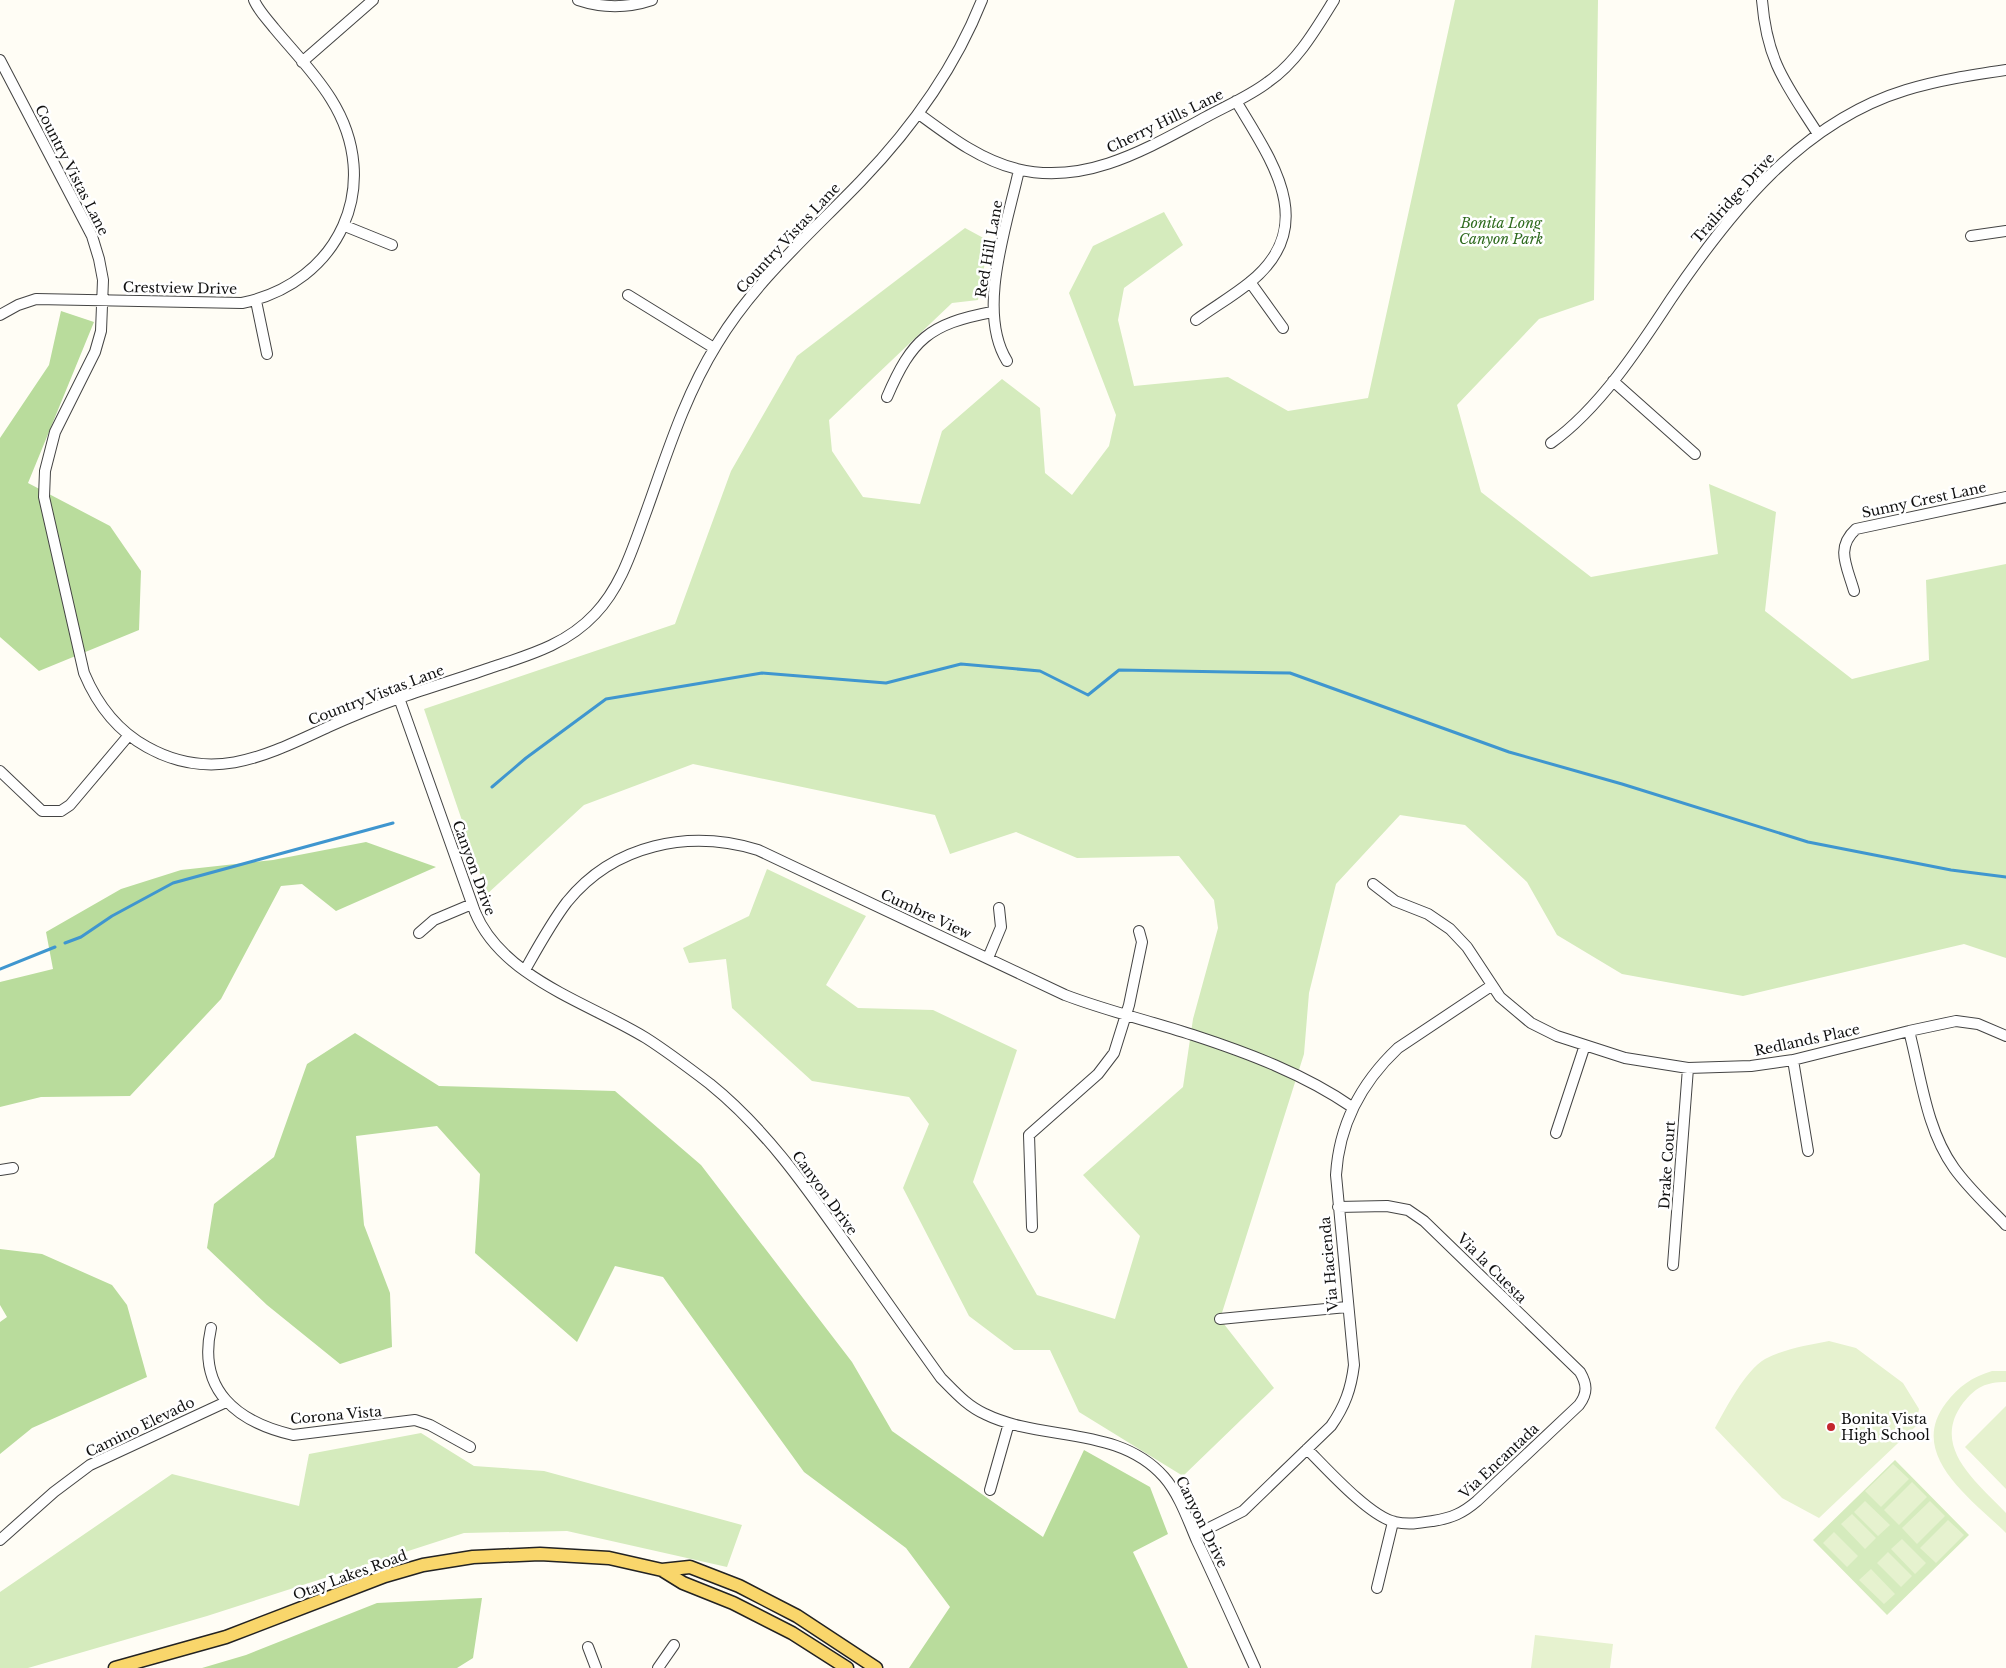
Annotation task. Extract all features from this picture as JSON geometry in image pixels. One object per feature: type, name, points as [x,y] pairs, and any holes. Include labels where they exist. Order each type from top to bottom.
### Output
[{"type":"main road","name":"Otay Lakes Road","points":[[115,1668],[226,1637],[385,1576],[423,1565],[473,1557],[540,1554],[609,1558],[662,1570],[690,1567],[739,1586],[797,1616],[876,1668]]},
{"type":"main road","name":"Otay Lakes Road","points":[[662,1570],[683,1583],[733,1603],[792,1633],[847,1668]]},
{"type":"street","name":"Crestview Drive","points":[[0,315],[18,305],[36,299],[103,299],[226,304],[256,300],[289,286],[309,272],[329,252],[345,226],[353,183],[350,144],[332,99],[254,0]]},
{"type":"street","points":[[302,62],[374,0]]},
{"type":"street","points":[[578,0],[597,5],[622,6],[652,0]]},
{"type":"street","name":"Country Vistas Lane","points":[[0,60],[92,236],[102,271],[101,331],[95,352],[55,432],[45,471],[44,497],[84,672],[102,707],[129,735],[152,750],[178,760],[205,764],[233,764],[273,752],[346,718],[399,698],[544,650],[577,630],[597,612],[623,573],[682,412],[714,348],[752,293],[862,180],[919,114],[955,56],[982,0]]},
{"type":"street","name":"Cherry Hills Lane","points":[[919,114],[958,142],[999,164],[1019,170],[1069,172],[1107,165],[1139,153],[1268,82],[1289,63],[1311,36],[1334,0]]},
{"type":"street","points":[[1762,0],[1764,24],[1774,64],[1791,95],[1818,134]]},
{"type":"street","name":"Trailridge Drive","points":[[1550,443],[1566,432],[1638,350],[1709,243],[1778,166],[1818,134],[1855,111],[1904,90],[1942,80],[2006,70]]},
{"type":"street","points":[[1196,320],[1250,282],[1268,264],[1281,242],[1286,221],[1287,201],[1275,169],[1236,101]]},
{"type":"street","name":"Red Hill Lane","points":[[1007,361],[1001,351],[992,312],[998,266],[1019,170]]},
{"type":"street","points":[[345,226],[392,244]]},
{"type":"street","points":[[1971,236],[2006,231]]},
{"type":"street","points":[[1250,282],[1283,328]]},
{"type":"street","points":[[628,295],[714,348]]},
{"type":"street","points":[[256,300],[267,354]]},
{"type":"street","points":[[887,397],[901,365],[915,345],[930,332],[944,324],[992,312]]},
{"type":"street","points":[[1613,380],[1695,454]]},
{"type":"street","name":"Sunny Crest Lane","points":[[1854,591],[1844,554],[1847,537],[1856,529],[2006,497]]},
{"type":"street","name":"Canyon Drive","points":[[399,698],[478,921],[490,939],[524,970],[645,1037],[724,1096],[794,1170],[941,1378],[963,1401],[985,1414],[1009,1423],[1093,1438],[1139,1456],[1163,1476],[1170,1485],[1195,1535],[1255,1668]]},
{"type":"street","points":[[0,771],[42,811],[61,811],[70,805],[129,735]]},
{"type":"street","name":"Cumbre View","points":[[524,970],[568,901],[601,871],[627,856],[655,846],[699,840],[729,842],[758,850],[1065,995],[1126,1016],[1193,1035],[1289,1071],[1352,1107]]},
{"type":"street","name":"Redlands Place","points":[[1373,884],[1395,901],[1428,914],[1450,929],[1467,947],[1491,986],[1510,1006],[1531,1023],[1548,1033],[1632,1060],[1688,1068],[1730,1068],[1793,1060],[1945,1022],[1967,1022],[1988,1027],[2006,1036]]},
{"type":"street","points":[[419,933],[434,920],[472,904]]},
{"type":"street","points":[[988,958],[1001,927],[999,908]]},
{"type":"street","points":[[1032,1227],[1029,1135],[1098,1074],[1114,1053],[1126,1016],[1142,942],[1139,931]]},
{"type":"street","name":"Via Hacienda","points":[[1195,1535],[1242,1511],[1307,1449],[1336,1418],[1352,1387],[1354,1365],[1338,1207],[1337,1163],[1344,1129],[1352,1107],[1376,1071],[1398,1048],[1491,986]]},
{"type":"street","points":[[1909,1030],[1930,1116],[1943,1150],[1966,1183],[2006,1225]]},
{"type":"street","points":[[1556,1133],[1585,1045]]},
{"type":"street","points":[[1793,1060],[1808,1151]]},
{"type":"street","name":"Drake Court","points":[[1673,1265],[1688,1068]]},
{"type":"street","points":[[0,1170],[12,1168]]},
{"type":"street","name":"Via la Cuesta","points":[[1338,1207],[1388,1206],[1408,1210],[1424,1221],[1580,1372],[1586,1388],[1584,1398],[1579,1405]]},
{"type":"street","points":[[1220,1320],[1347,1307]]},
{"type":"street","name":"Corona Vista","points":[[211,1328],[206,1349],[210,1373],[226,1402],[235,1411],[273,1431],[292,1435],[414,1420],[430,1424],[470,1447]]},
{"type":"street","name":"Camino Elevado","points":[[0,1540],[54,1492],[90,1465],[226,1402]]},
{"type":"street","name":"Via Encantada","points":[[1307,1449],[1350,1491],[1376,1513],[1393,1522],[1416,1524],[1450,1518],[1463,1513],[1579,1405]]},
{"type":"street","points":[[990,1490],[1009,1423]]},
{"type":"street","points":[[1377,1588],[1393,1522]]},
{"type":"street","points":[[658,1668],[674,1645]]},
{"type":"street","points":[[588,1647],[596,1668]]},
{"type":"green space","name":"Bonita Long Canyon Park","points":[[1455,0],[1598,0],[1594,300],[1539,319],[1457,405],[1481,492],[1591,577],[1718,554],[1709,484],[1776,512],[1765,611],[1852,679],[1929,660],[1926,580],[2006,564],[2006,958],[1964,944],[1743,996],[1622,974],[1557,935],[1527,882],[1465,825],[1400,815],[1336,884],[1309,993],[1304,1054],[1220,1319],[1274,1388],[1183,1476],[1079,1412],[1050,1350],[1014,1350],[969,1316],[903,1188],[929,1124],[909,1097],[812,1081],[732,1008],[726,959],[689,963],[683,948],[749,916],[767,869],[866,916],[826,985],[858,1008],[933,1010],[1017,1050],[973,1182],[1037,1295],[1115,1319],[1140,1236],[1083,1175],[1183,1087],[1193,1019],[1218,928],[1214,900],[1179,856],[1077,858],[1016,832],[950,854],[935,815],[693,764],[584,805],[487,894],[424,709],[675,624],[731,471],[797,356],[965,228],[989,241],[978,300],[952,303],[829,420],[832,451],[863,497],[920,504],[942,431],[1002,379],[1040,408],[1045,473],[1072,495],[1109,446],[1116,415],[1069,293],[1093,246],[1164,212],[1183,245],[1124,288],[1118,320],[1134,386],[1228,377],[1288,411],[1368,398]]},
{"type":"green space","points":[[61,311],[94,322],[28,483],[110,526],[141,571],[139,630],[39,671],[0,637],[0,438],[49,365]]},
{"type":"green space","points":[[366,842],[436,867],[336,911],[302,884],[281,886],[221,999],[130,1096],[41,1097],[0,1107],[0,982],[53,969],[46,932],[121,889],[181,870],[273,860]]},
{"type":"green space","points":[[355,1033],[439,1086],[615,1091],[701,1165],[852,1362],[892,1431],[1043,1537],[1084,1450],[1150,1487],[1168,1534],[1133,1552],[1188,1668],[909,1668],[950,1607],[906,1548],[804,1472],[663,1277],[615,1266],[577,1342],[475,1253],[480,1174],[437,1126],[356,1136],[364,1225],[390,1293],[392,1347],[340,1364],[267,1305],[207,1248],[214,1204],[274,1157],[307,1064]]},
{"type":"green space","points":[[0,1249],[42,1254],[112,1285],[127,1305],[147,1377],[32,1428],[0,1454],[0,1322],[7,1317],[0,1305]]},
{"type":"green space","points":[[1829,1341],[1856,1348],[1903,1383],[1919,1409],[1916,1426],[1819,1518],[1782,1498],[1715,1428],[1743,1381],[1765,1359],[1796,1348]]},
{"type":"green space","points":[[1992,1371],[2006,1371],[2006,1382],[1987,1384],[1972,1393],[1963,1403],[1954,1419],[1952,1434],[1954,1449],[1961,1463],[1982,1489],[2006,1513],[2006,1533],[1962,1491],[1949,1475],[1939,1458],[1934,1441],[1936,1422],[1946,1403],[1966,1383]]},
{"type":"green space","points":[[2006,1406],[2006,1489],[1965,1447]]},
{"type":"green space","points":[[421,1433],[474,1466],[544,1471],[742,1525],[727,1567],[567,1531],[464,1533],[207,1616],[28,1668],[0,1668],[0,1592],[172,1474],[299,1506],[309,1454]]},
{"type":"green space","points":[[1895,1460],[1969,1535],[1887,1615],[1813,1540]]},
{"type":"green space","points":[[1893,1464],[1909,1479],[1881,1507],[1865,1491]]},
{"type":"green space","points":[[1912,1482],[1927,1497],[1899,1525],[1884,1510]]},
{"type":"green space","points":[[1865,1501],[1890,1525],[1878,1536],[1854,1512]]},
{"type":"green space","points":[[1930,1501],[1945,1516],[1917,1544],[1902,1528]]},
{"type":"green space","points":[[1852,1514],[1876,1538],[1865,1549],[1841,1524]]},
{"type":"green space","points":[[1948,1520],[1964,1535],[1936,1563],[1920,1548]]},
{"type":"green space","points":[[1834,1532],[1858,1556],[1847,1567],[1823,1543]]},
{"type":"green space","points":[[1902,1539],[1926,1563],[1915,1574],[1891,1549]]},
{"type":"green space","points":[[1888,1552],[1912,1576],[1901,1587],[1877,1563]]},
{"type":"green space","points":[[1871,1569],[1895,1594],[1884,1604],[1859,1580]]},
{"type":"green space","points":[[482,1598],[473,1658],[457,1668],[202,1668],[246,1655],[377,1603]]},
{"type":"green space","points":[[1535,1635],[1613,1644],[1610,1668],[1531,1668]]},
{"type":"waterway","points":[[492,787],[526,758],[606,699],[762,673],[886,683],[961,664],[1040,671],[1088,695],[1119,670],[1290,673],[1509,752],[1622,784],[1808,842],[1951,870],[2006,877]]},
{"type":"waterway","points":[[65,943],[81,937],[112,916],[173,883],[393,823]]},
{"type":"waterway","points":[[0,969],[55,947]]},
{"type":"place","name":"Bonita Vista High School","points":[[1831,1427]]}]
